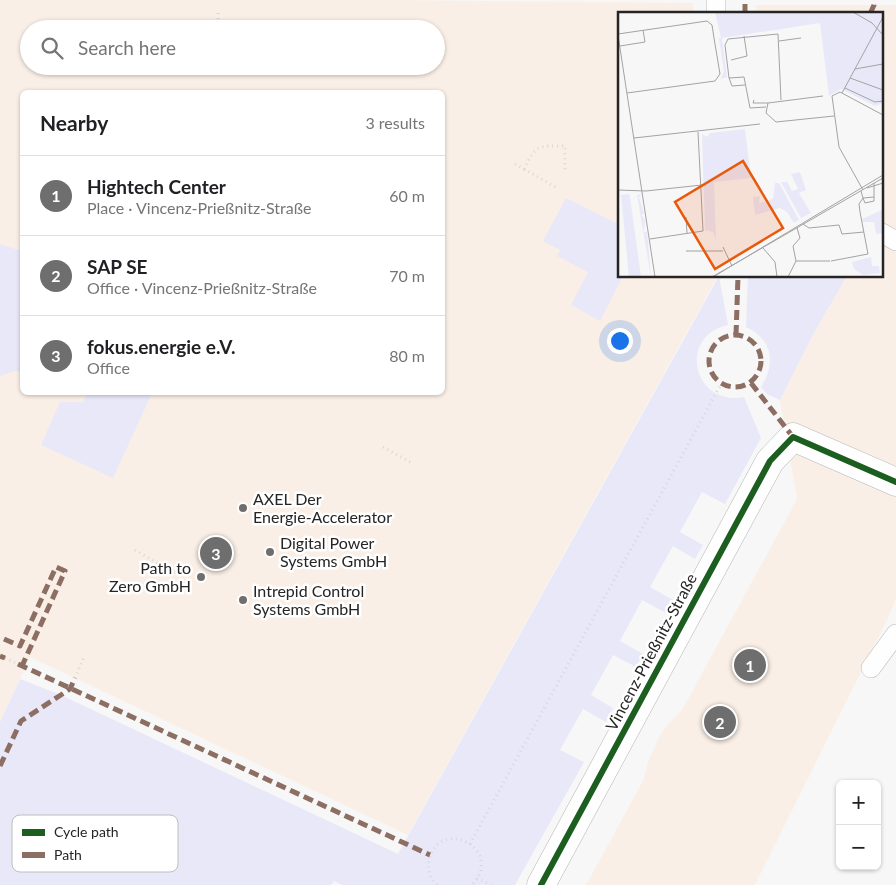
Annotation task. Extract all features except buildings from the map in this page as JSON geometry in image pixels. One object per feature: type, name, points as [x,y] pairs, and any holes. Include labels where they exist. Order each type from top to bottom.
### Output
[{"type":"street","name":"Vincenz-Prießnitz-Straße","points":[[541,885],[770,461],[793,436],[896,482]]},
{"type":"lane","points":[[884,234],[896,241]]},
{"type":"lane","points":[[871,668],[896,634]]},
{"type":"path","points":[[218,12],[218,20]]},
{"type":"path","points":[[524,169],[534,150],[541,146],[565,146],[565,173]]},
{"type":"path","points":[[515,164],[557,188]]},
{"type":"path","points":[[470,844],[721,384]]},
{"type":"path","points":[[383,446],[412,463]]},
{"type":"path","points":[[135,550],[177,574]]},
{"type":"path","points":[[5,658],[18,664]]},
{"type":"path","points":[[75,678],[84,658]]},
{"type":"path","points":[[437,885],[431,879],[428,871],[428,863],[433,848],[455,838],[475,848],[480,859],[480,872],[472,885]]},
{"type":"path","points":[[477,878],[491,885]]},
{"type":"shaded area","points":[[0,0],[398,0],[693,3],[693,12],[618,12],[618,278],[717,278],[408,835],[30,657],[0,722]]},
{"type":"shaded area","points":[[756,5],[896,5],[896,599],[755,885],[586,885],[644,779],[648,762],[659,737],[682,710],[797,499],[780,400],[814,333],[846,278],[884,278],[884,12],[755,12]]},
{"type":"shaded area","points":[[566,198],[618,224],[618,278],[622,278],[600,321],[571,305],[588,272],[557,256],[560,250],[543,241]]},
{"type":"shaded area","points":[[0,244],[20,250],[20,372],[15,371],[0,376]]},
{"type":"shaded area","points":[[719,278],[728,325],[712,332],[702,342],[697,355],[698,369],[703,382],[713,392],[727,397],[744,397],[761,438],[725,504],[702,492],[680,532],[703,545],[695,559],[673,546],[650,587],[673,600],[666,613],[642,600],[620,641],[643,654],[636,667],[613,655],[591,695],[613,708],[606,722],[583,709],[560,750],[584,762],[515,885],[342,885],[334,881],[331,885],[0,885],[0,722],[20,679],[61,695],[398,854]]},
{"type":"shaded area","points":[[748,278],[846,278],[814,333],[780,400],[767,394],[761,387],[769,370],[770,361],[767,345],[755,332],[746,327]]},
{"type":"shaded area","points":[[86,395],[151,395],[113,478],[41,445],[60,402],[83,402]]},
{"type":"marked path","points":[[745,0],[745,12]]},
{"type":"marked path","points":[[871,12],[874,0]]},
{"type":"marked path","points":[[736,335],[738,278]]},
{"type":"marked path","points":[[730,335],[740,335],[754,342],[761,356],[761,361],[761,366],[754,380],[740,387],[730,387],[720,383],[713,376],[709,366],[709,356],[713,346],[720,339],[730,335]]},
{"type":"marked path","points":[[751,383],[793,437]]},
{"type":"marked path","points":[[4,639],[20,646],[56,567],[65,571],[22,666]]},
{"type":"marked path","points":[[0,656],[5,658]]},
{"type":"marked path","points":[[18,664],[430,855]]},
{"type":"marked path","points":[[0,766],[21,721],[70,689],[75,678]]},
{"type":"cycle path","points":[[541,885],[770,461],[793,437],[896,482]]},
{"type":"place","name":"AXEL Der Energie-Accelerator","points":[[243,508]]},
{"type":"place","name":"Digital Power Systems GmbH","points":[[270,552]]},
{"type":"place","name":"fokus.energie e.V.","points":[[216,553]]},
{"type":"place","name":"Path to Zero GmbH","points":[[201,577]]},
{"type":"place","name":"Intrepid Control Systems GmbH","points":[[243,600]]},
{"type":"place","name":"Hightech Center","points":[[750,665]]},
{"type":"place","name":"SAP SE","points":[[720,722]]}]
